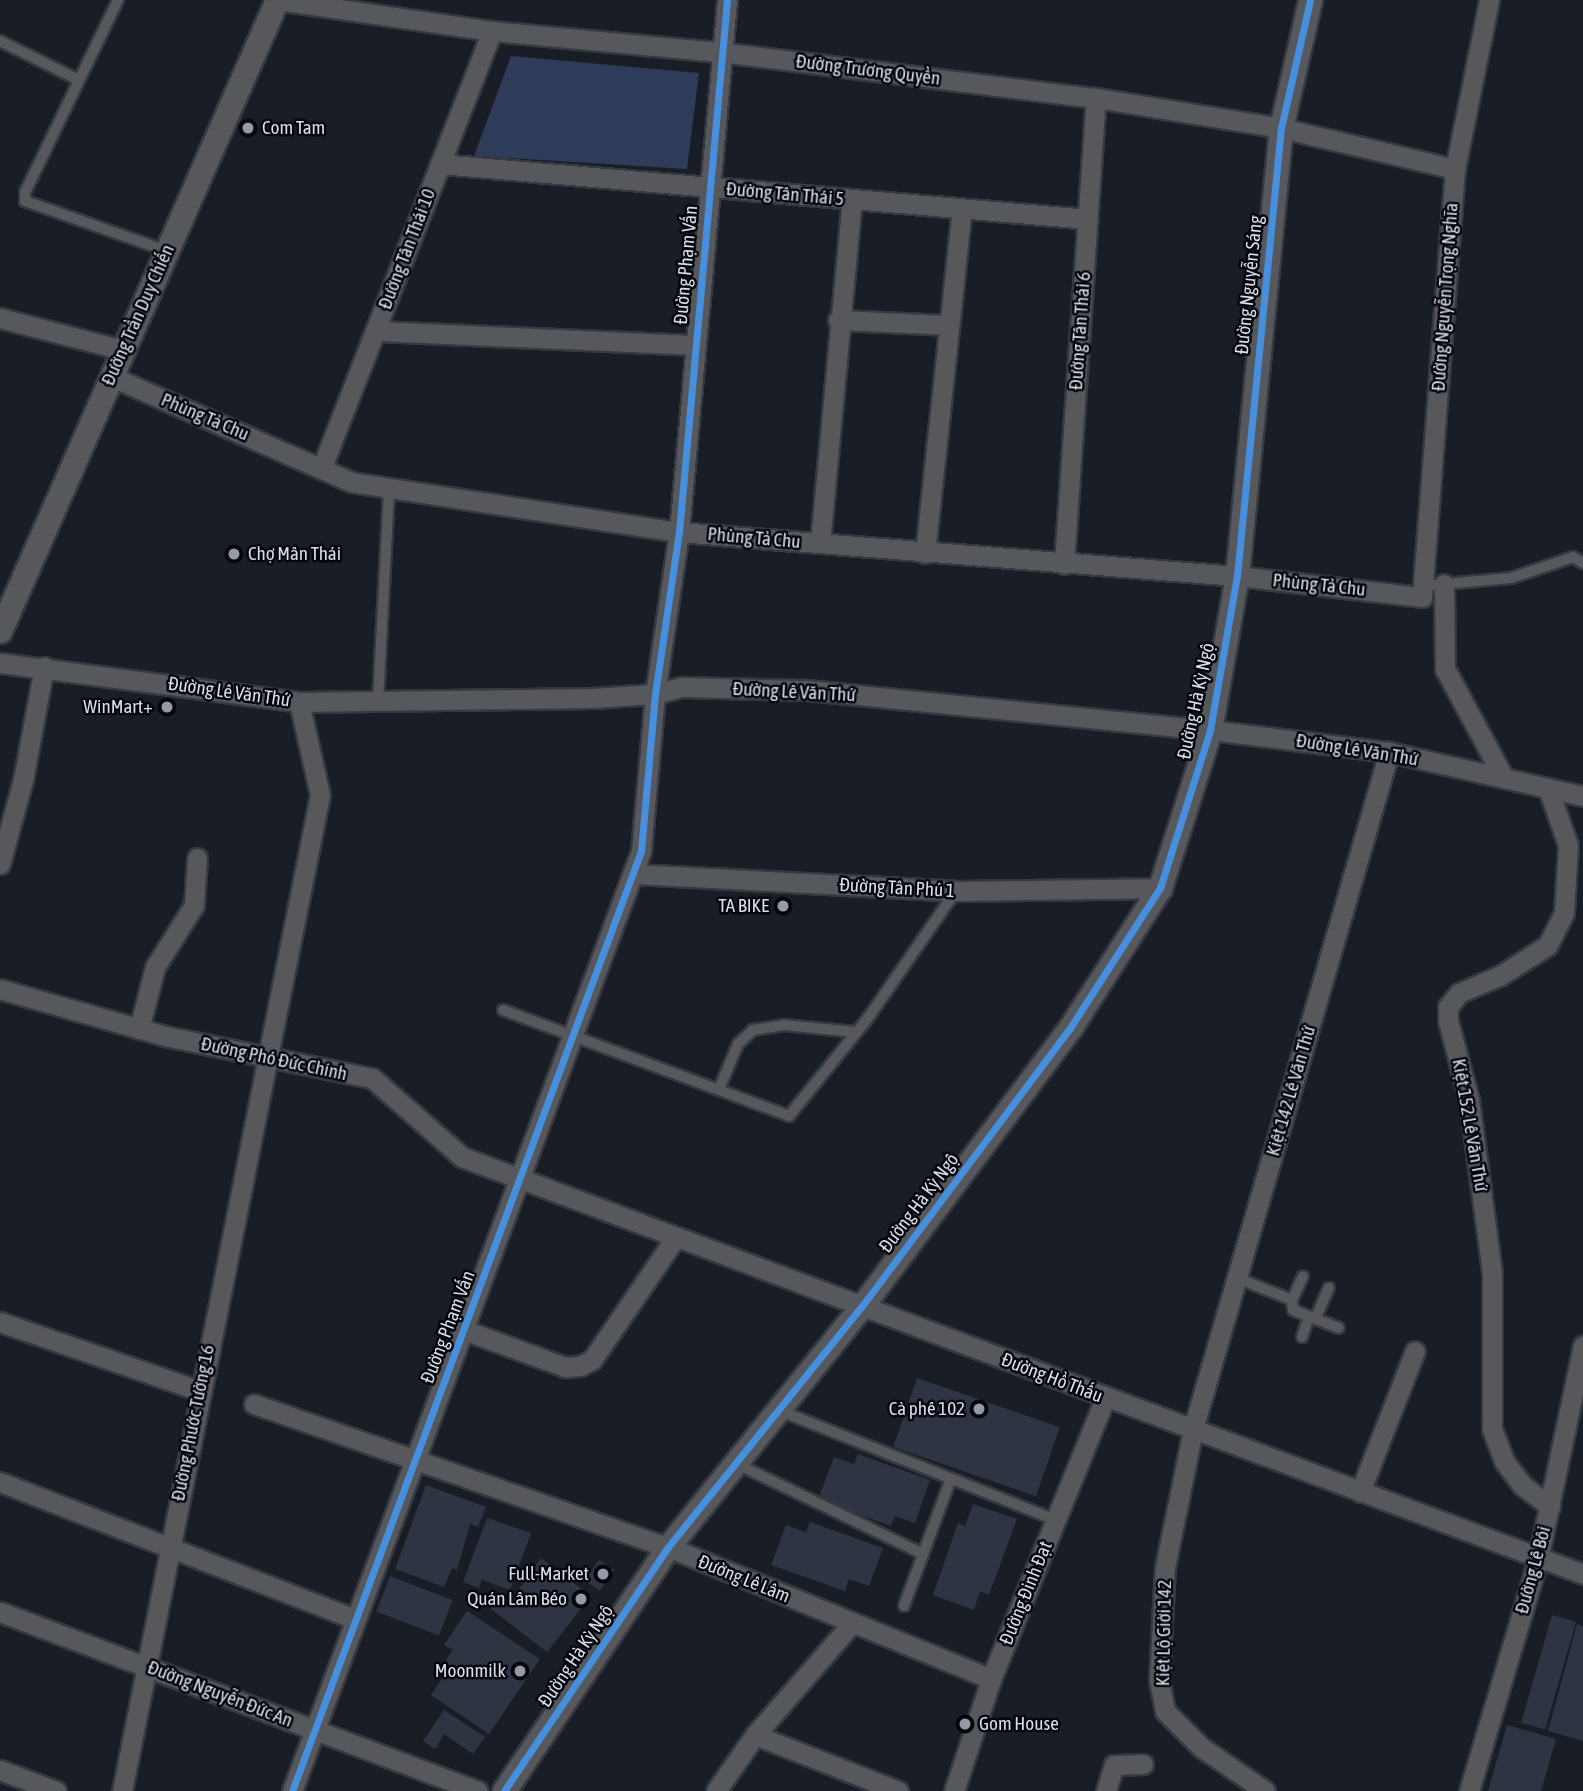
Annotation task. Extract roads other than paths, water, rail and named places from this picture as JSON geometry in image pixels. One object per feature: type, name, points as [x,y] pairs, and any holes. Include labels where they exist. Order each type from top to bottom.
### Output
[{"type":"street","name":"Đường Trương Quyền","points":[[277,0],[492,31],[720,52],[1096,98],[1281,128],[1455,169]]},
{"type":"street","name":"Đường Trần Duy Chiến","points":[[0,631],[277,0]]},
{"type":"street","name":"Đường Phạm Vấn","points":[[292,1791],[634,874],[645,827],[655,694],[679,532],[720,52],[727,0]]},
{"type":"street","name":"Đường Nguyễn Sáng","points":[[1237,576],[1281,128],[1310,0]]},
{"type":"street","name":"Đường Nguyễn Trọng Nghĩa","points":[[1422,591],[1455,169],[1489,0]]},
{"type":"street","name":"Đường Tân Thái 10","points":[[322,467],[492,31]]},
{"type":"street","name":"Đường Tân Thái 6","points":[[1064,564],[1096,98]]},
{"type":"street","name":"Đường Tân Thái 5","points":[[440,164],[1088,219]]},
{"type":"street","points":[[820,544],[838,320],[852,199]]},
{"type":"street","points":[[925,553],[947,325],[962,209]]},
{"type":"street","points":[[0,318],[122,350]]},
{"type":"street","points":[[838,320],[947,325]]},
{"type":"street","points":[[375,331],[695,345]]},
{"type":"street","name":"Phùng Tả Chu","points":[[110,376],[351,482],[679,532],[1422,591]]},
{"type":"street","name":"Đường Hà Kỳ Ngộ","points":[[504,1791],[668,1548],[862,1306],[1070,1028],[1160,888],[1210,730],[1237,576]]},
{"type":"street","points":[[1444,584],[1445,669],[1504,778]]},
{"type":"street","name":"Đường Lê Văn Thứ","points":[[0,663],[299,702],[655,694],[682,687],[807,690],[1210,730],[1389,752],[1583,796]]},
{"type":"street","points":[[0,864],[23,780],[44,667]]},
{"type":"street","name":"Đường Phước Tường 16","points":[[122,1791],[198,1390],[272,1056],[320,795],[299,702]]},
{"type":"street","name":"Kiệt 142 Lê Văn Thứ","points":[[1193,1429],[1389,752]]},
{"type":"street","name":"Kiệt 152 Lê Văn Thứ","points":[[1548,788],[1568,845],[1564,913],[1548,945],[1501,975],[1459,993],[1448,1007],[1448,1021],[1469,1100],[1492,1273],[1492,1429],[1504,1461],[1523,1486],[1550,1506]]},
{"type":"street","points":[[139,1030],[155,967],[194,905],[197,858]]},
{"type":"street","name":"Đường Tân Phú 1","points":[[634,874],[956,891],[1160,888]]},
{"type":"street","name":"Đường Phó Đức Chính","points":[[0,989],[139,1030],[372,1078],[462,1157],[521,1179]]},
{"type":"street","name":"Đường Hồ Thấu","points":[[521,1179],[1583,1574]]},
{"type":"street","points":[[464,1330],[565,1367],[580,1366],[592,1360],[676,1237]]},
{"type":"street","points":[[0,1322],[198,1390]]},
{"type":"street","name":"Đường Lê Bôi","points":[[1469,1791],[1538,1559],[1583,1346]]},
{"type":"street","points":[[1360,1492],[1415,1351]]},
{"type":"street","name":"Đường Đinh Đạt","points":[[954,1791],[991,1679],[1105,1398]]},
{"type":"street","name":"Đường Lê Lâm","points":[[254,1404],[668,1548],[991,1679]]},
{"type":"street","name":"Kiệt Lộ Giời 142","points":[[1193,1429],[1166,1567],[1161,1690],[1166,1711],[1201,1747],[1265,1791]]},
{"type":"street","points":[[0,1482],[355,1619]]},
{"type":"street","name":"Đường Nguyễn Đức An","points":[[0,1612],[478,1791]]},
{"type":"street","points":[[716,1791],[755,1735],[852,1623]]},
{"type":"street","points":[[755,1735],[898,1791]]},
{"type":"street","points":[[1106,1791],[1114,1765],[1143,1764]]},
{"type":"street","points":[[0,1770],[56,1791]]},
{"type":"lane","points":[[118,0],[25,201],[168,251]]},
{"type":"lane","points":[[0,41],[79,80]]},
{"type":"lane","points":[[378,701],[389,488]]},
{"type":"lane","points":[[1422,591],[1444,584],[1511,578],[1573,557],[1583,563]]},
{"type":"lane","points":[[503,1010],[576,1034],[789,1116],[856,1032],[956,891]]},
{"type":"lane","points":[[719,1089],[738,1044],[753,1031],[783,1025],[856,1032]]},
{"type":"lane","points":[[1303,1276],[1293,1300],[1293,1310],[1339,1328]]},
{"type":"lane","points":[[1237,1278],[1293,1300]]},
{"type":"lane","points":[[1302,1337],[1329,1289]]},
{"type":"lane","points":[[778,1410],[1056,1520]]},
{"type":"lane","points":[[735,1464],[923,1554]]},
{"type":"lane","points":[[904,1606],[951,1478]]},
{"type":"place","name":"Com Tam","points":[[248,128]]},
{"type":"place","name":"Chợ Mân Thái","points":[[234,554]]},
{"type":"place","name":"WinMart+","points":[[167,707]]},
{"type":"place","name":"TA BIKE","points":[[783,906]]},
{"type":"place","name":"Cà phê 102","points":[[979,1409]]},
{"type":"place","name":"Full-Market","points":[[603,1574]]},
{"type":"place","name":"Quán Lâm Béo","points":[[581,1599]]},
{"type":"place","name":"Moonmilk","points":[[520,1671]]},
{"type":"place","name":"Gom House","points":[[965,1724]]}]
